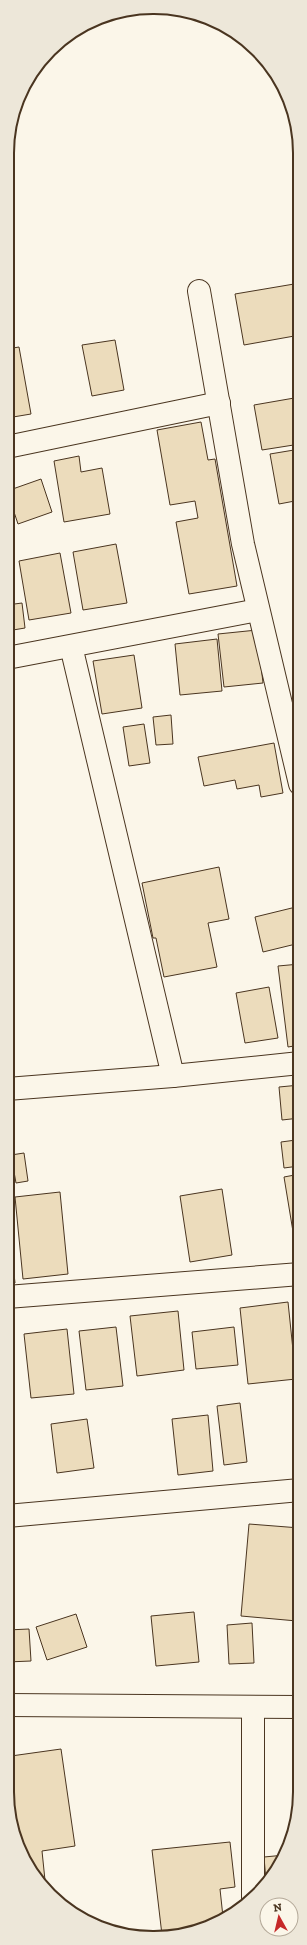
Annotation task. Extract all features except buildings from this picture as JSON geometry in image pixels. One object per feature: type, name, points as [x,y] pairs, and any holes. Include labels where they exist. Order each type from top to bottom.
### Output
[{"type":"street","points":[[200,291],[243,544],[293,755]]},
{"type":"street","points":[[14,446],[219,403]]},
{"type":"street","points":[[14,657],[258,610]]},
{"type":"street","points":[[71,646],[173,1076]]},
{"type":"street","points":[[14,1088],[173,1076],[293,1064]]},
{"type":"street","points":[[14,1296],[293,1275]]},
{"type":"street","points":[[14,1515],[293,1491]]},
{"type":"street","points":[[14,1705],[293,1707]]},
{"type":"street","points":[[253,1707],[253,1889]]}]
